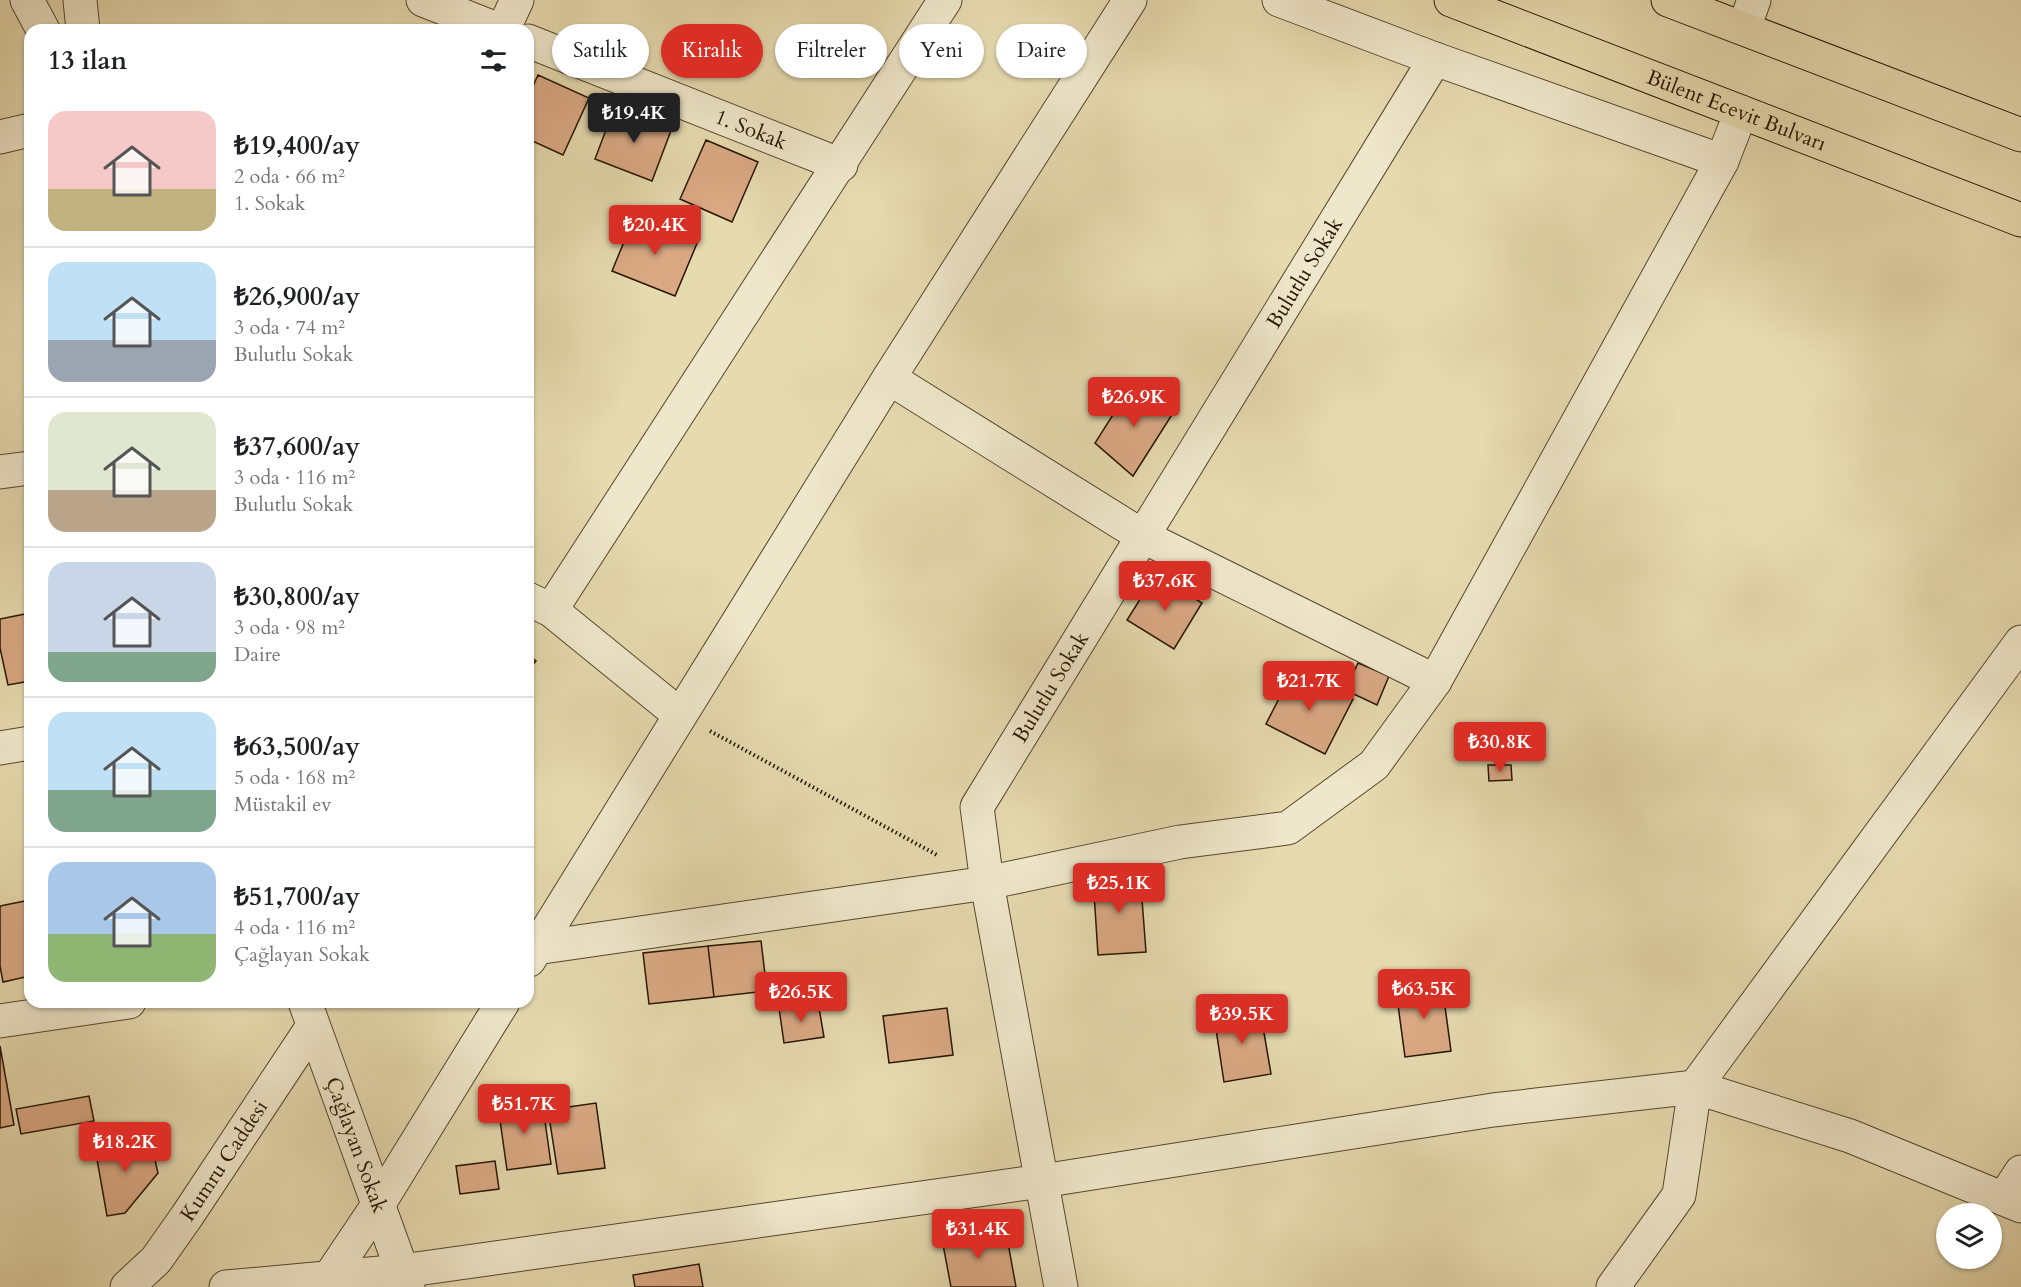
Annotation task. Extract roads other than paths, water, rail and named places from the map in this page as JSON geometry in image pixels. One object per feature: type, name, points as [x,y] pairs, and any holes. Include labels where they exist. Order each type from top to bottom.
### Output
[{"type":"main road","name":"Bülent Ecevit Bulvarı","points":[[1451,0],[2021,220]]},
{"type":"main road","points":[[1668,0],[1749,14],[2021,135]]},
{"type":"street","points":[[27,0],[40,24]]},
{"type":"street","points":[[80,0],[82,24]]},
{"type":"street","points":[[423,0],[485,24]]},
{"type":"street","points":[[504,24],[517,0]]},
{"type":"street","points":[[680,715],[539,605],[841,165],[945,0]]},
{"type":"street","points":[[534,952],[889,378],[1130,0]]},
{"type":"street","points":[[1279,0],[1435,59],[1722,161]]},
{"type":"street","name":"1. Sokak","points":[[534,43],[841,165]]},
{"type":"street","name":"Bulutlu Sokak","points":[[1061,1287],[987,883],[977,807],[1435,59]]},
{"type":"street","points":[[534,955],[987,883],[1180,842],[1288,828],[1374,765],[1435,681],[1722,161],[1741,112]]},
{"type":"street","points":[[0,137],[24,131]]},
{"type":"street","points":[[889,378],[1144,537],[1435,681]]},
{"type":"street","points":[[0,472],[24,469]]},
{"type":"street","points":[[1613,1287],[1679,1195],[1695,1087],[2021,642]]},
{"type":"street","points":[[0,748],[24,744]]},
{"type":"street","points":[[0,1021],[88,1008]]},
{"type":"street","points":[[326,1282],[378,1205],[499,1008]]},
{"type":"street","name":"Çağlayan Sokak","points":[[309,1014],[405,1279]]},
{"type":"street","name":"Kumru Caddesi","points":[[127,1287],[156,1260],[181,1225],[309,1014]]},
{"type":"street","points":[[226,1287],[405,1279],[1493,1110],[1695,1087],[2015,1192]]}]
